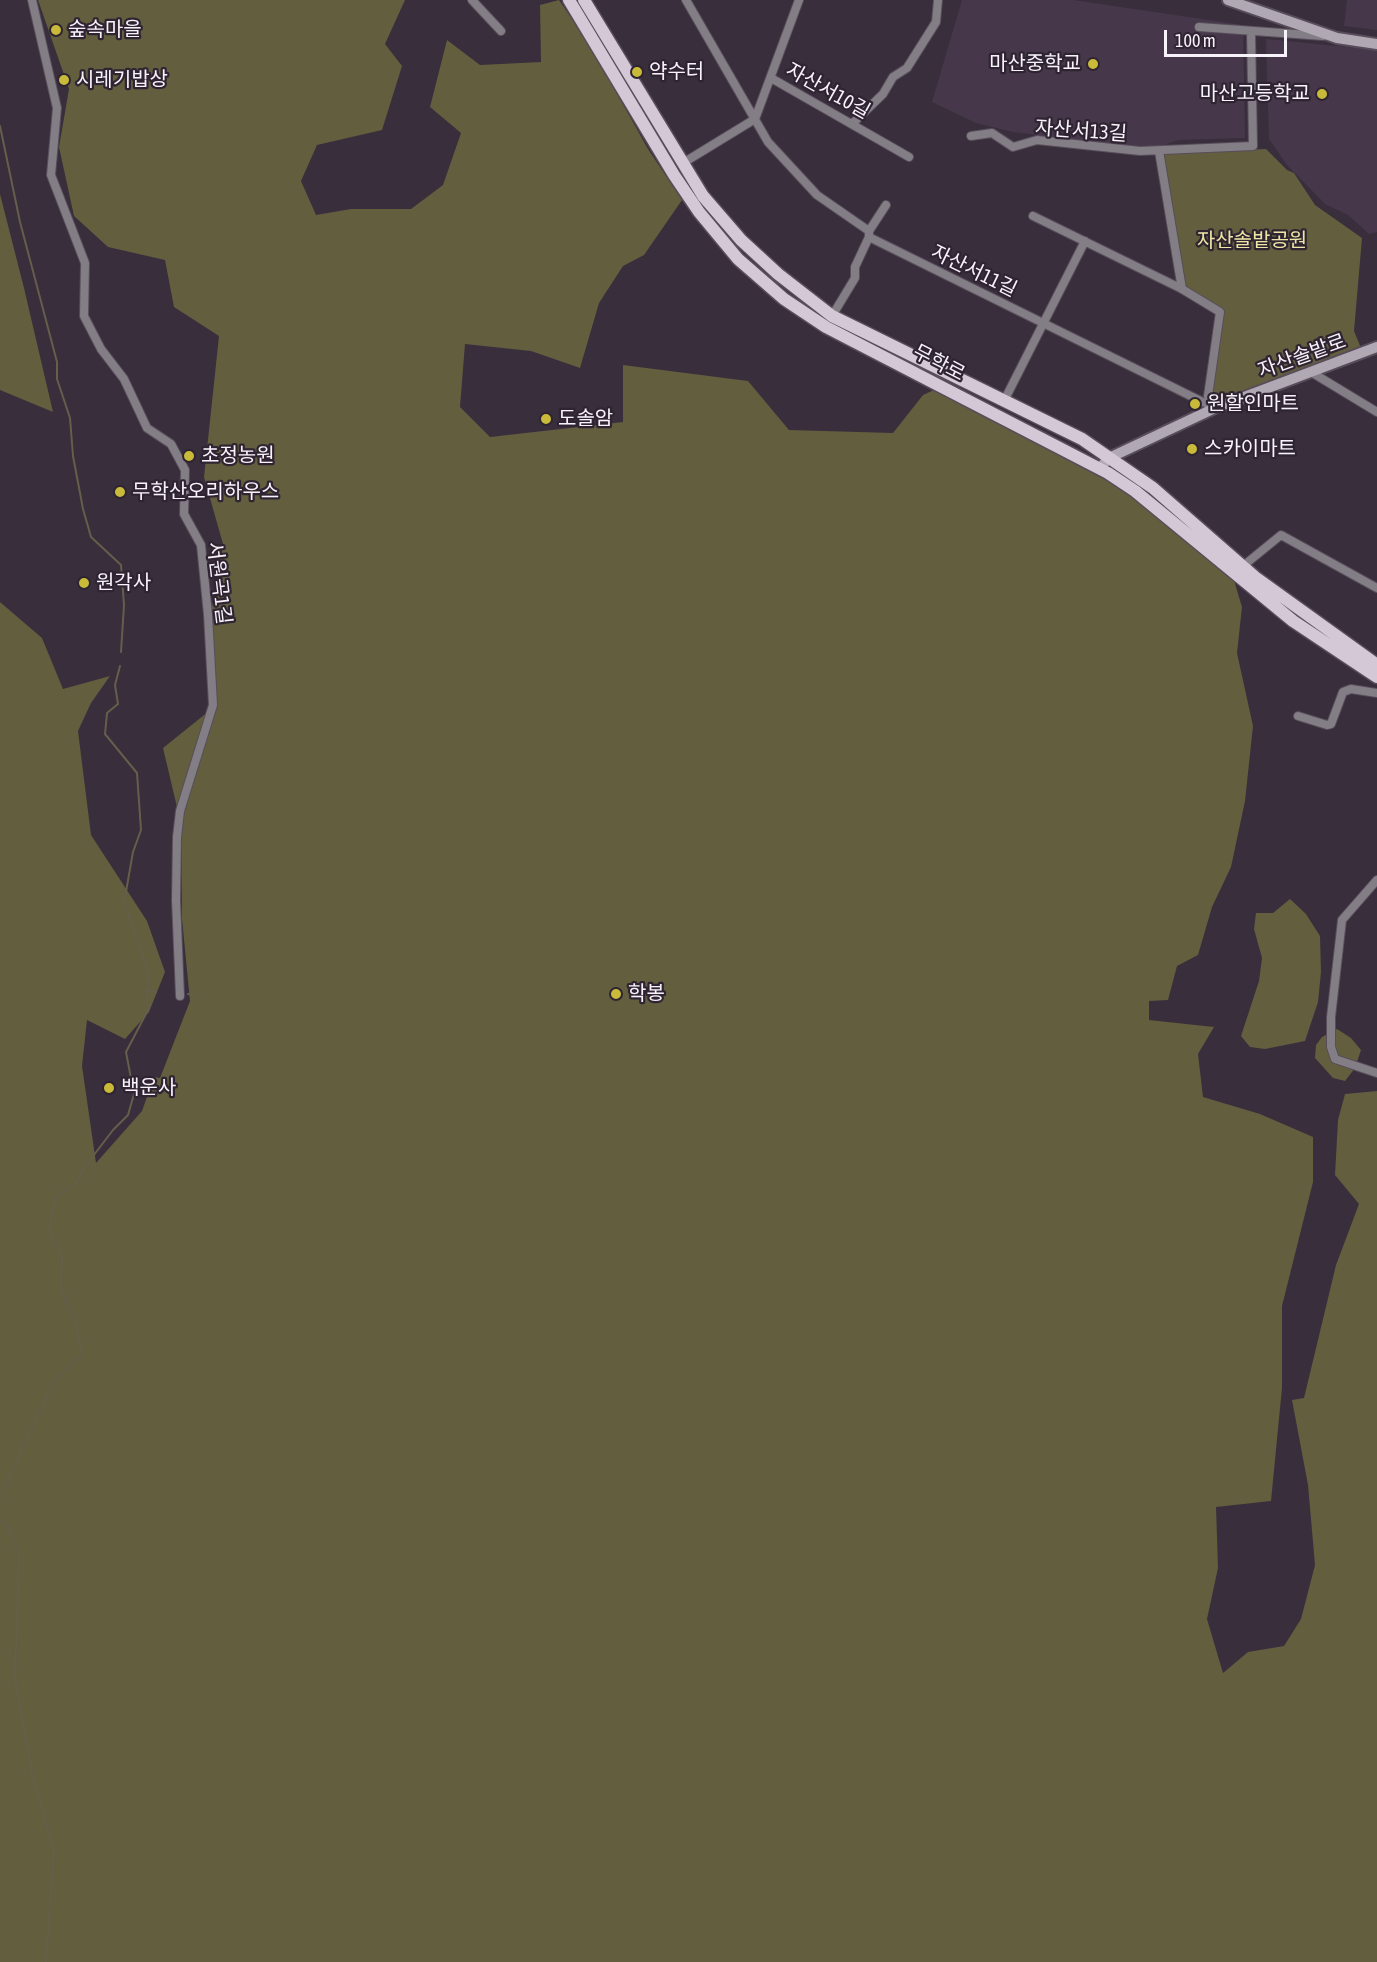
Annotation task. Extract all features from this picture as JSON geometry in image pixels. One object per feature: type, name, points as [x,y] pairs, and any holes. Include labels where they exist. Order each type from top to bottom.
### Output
[{"type":"main road","name":"무학로","points":[[570,0],[674,175],[699,212],[745,266],[784,299],[826,327],[1100,468],[1135,491],[1293,621],[1377,677]]},
{"type":"main road","name":"무학로","points":[[584,0],[703,196],[741,240],[832,316],[1082,439],[1153,488],[1243,566],[1377,665]]},
{"type":"main road","points":[[1228,0],[1334,37],[1377,44]]},
{"type":"main road","name":"자산솔밭로","points":[[1109,458],[1215,408],[1377,347]]},
{"type":"main road","points":[[1100,468],[1109,458]]},
{"type":"street","name":"서원곡1길","points":[[32,0],[57,108],[51,175],[85,263],[84,316],[101,349],[124,379],[147,428],[171,444],[185,470],[184,514],[195,530],[201,545],[213,705],[180,811],[177,837],[176,900],[180,996]]},
{"type":"street","points":[[472,0],[501,31]]},
{"type":"street","name":"자산서11길","points":[[686,0],[768,142],[817,195],[869,234],[1043,324],[1215,408]]},
{"type":"street","name":"자산서10길","points":[[799,0],[771,78],[909,157]]},
{"type":"street","points":[[853,123],[883,94],[893,77],[907,68],[936,22],[938,0]]},
{"type":"street","points":[[1199,27],[1334,37]]},
{"type":"street","name":"자산서13길","points":[[971,136],[992,133],[1013,147],[1037,140],[1140,152],[1254,146],[1251,31]]},
{"type":"street","points":[[682,163],[755,119],[771,78]]},
{"type":"street","points":[[1159,151],[1182,289]]},
{"type":"street","points":[[832,316],[855,278],[855,267],[869,234],[886,205]]},
{"type":"street","points":[[1033,216],[1182,289],[1220,312],[1208,396],[1215,408]]},
{"type":"street","points":[[1004,401],[1085,241]]},
{"type":"street","points":[[1311,372],[1377,412]]},
{"type":"street","points":[[1243,566],[1281,535],[1377,588]]},
{"type":"street","points":[[1298,716],[1327,725],[1331,724],[1343,692],[1351,689],[1377,693]]},
{"type":"street","points":[[1377,880],[1342,920],[1331,1017],[1332,1047],[1335,1059],[1377,1073]]},
{"type":"shaded area","name":"마산중학교","points":[[962,0],[1073,0],[1243,25],[1245,138],[1178,140],[1153,149],[1013,132],[976,123],[932,102]]},
{"type":"shaded area","points":[[1347,0],[1377,0],[1377,30],[1344,26]]},
{"type":"shaded area","name":"마산고등학교","points":[[1266,39],[1377,50],[1377,232],[1369,234],[1348,215],[1325,204],[1287,165],[1269,139]]},
{"type":"green space","points":[[38,0],[405,0],[385,44],[402,66],[382,130],[317,145],[301,181],[316,215],[351,209],[411,209],[443,185],[461,133],[430,107],[447,40],[480,65],[541,62],[540,5],[559,0],[589,44],[648,149],[682,200],[644,255],[623,266],[599,303],[580,368],[531,351],[465,344],[460,407],[490,437],[623,422],[623,365],[748,381],[789,430],[893,433],[923,395],[936,389],[1146,495],[1196,530],[1230,567],[1242,607],[1237,653],[1253,726],[1245,801],[1231,867],[1212,907],[1198,955],[1177,966],[1168,1000],[1149,1001],[1149,1020],[1214,1027],[1198,1054],[1203,1097],[1260,1114],[1313,1137],[1313,1182],[1282,1306],[1282,1388],[1271,1501],[1216,1507],[1218,1568],[1207,1619],[1223,1673],[1248,1652],[1284,1646],[1301,1619],[1315,1565],[1308,1485],[1292,1400],[1304,1398],[1336,1265],[1359,1204],[1335,1175],[1338,1120],[1345,1094],[1377,1091],[1377,1962],[0,1962],[0,602],[42,638],[63,689],[110,676],[91,703],[78,731],[91,835],[147,921],[165,972],[149,1012],[125,1039],[87,1020],[82,1066],[96,1163],[142,1111],[154,1077],[160,1078],[190,1001],[182,919],[181,824],[163,748],[214,707],[212,607],[223,544],[204,477],[219,336],[174,307],[165,260],[108,247],[74,216],[59,147],[69,89]]},
{"type":"green space","name":"자산솔밭공원","points":[[1266,149],[1287,170],[1294,173],[1315,205],[1362,238],[1354,331],[1361,348],[1215,403],[1210,396],[1223,311],[1185,289],[1163,153]]},
{"type":"green space","points":[[0,194],[24,288],[53,412],[0,390]]},
{"type":"green space","points":[[1290,899],[1306,914],[1320,936],[1321,972],[1318,1002],[1305,1041],[1265,1049],[1250,1047],[1241,1036],[1259,981],[1262,958],[1254,929],[1256,913],[1273,913]]},
{"type":"green space","points":[[1337,1029],[1351,1038],[1361,1050],[1355,1068],[1345,1081],[1333,1078],[1315,1058],[1316,1045],[1322,1037]]},
{"type":"waterway","points":[[0,126],[20,222],[57,362],[57,379],[70,418],[73,456],[83,509],[91,537],[121,565],[124,605],[121,652]]},
{"type":"waterway","points":[[120,666],[115,685],[118,704],[107,713],[105,734],[137,773],[141,830],[133,852],[124,903],[149,973],[147,991],[156,992]]},
{"type":"waterway","points":[[0,1497],[54,1381],[82,1355],[76,1323],[61,1288],[62,1257],[49,1228],[56,1196],[77,1182],[84,1168],[113,1130],[128,1115],[134,1094],[126,1052],[148,1010],[147,991]]},
{"type":"waterway","points":[[188,994],[193,995]]},
{"type":"waterway","points":[[0,1522],[6,1523],[19,1553],[15,1679],[32,1773],[54,1851],[46,1962]]},
{"type":"place","name":"숲속마을","points":[[56,30]]},
{"type":"place","name":"마산중학교","points":[[1093,64]]},
{"type":"place","name":"약수터","points":[[637,72]]},
{"type":"place","name":"시레기밥상","points":[[64,80]]},
{"type":"place","name":"마산고등학교","points":[[1322,94]]},
{"type":"place","name":"원할인마트","points":[[1195,404]]},
{"type":"place","name":"도솔암","points":[[546,419]]},
{"type":"place","name":"스카이마트","points":[[1192,449]]},
{"type":"place","name":"초정농원","points":[[189,456]]},
{"type":"place","name":"무학산오리하우스","points":[[120,492]]},
{"type":"place","name":"원각사","points":[[84,583]]},
{"type":"place","name":"학봉","points":[[616,994]]},
{"type":"place","name":"백운사","points":[[109,1088]]}]
